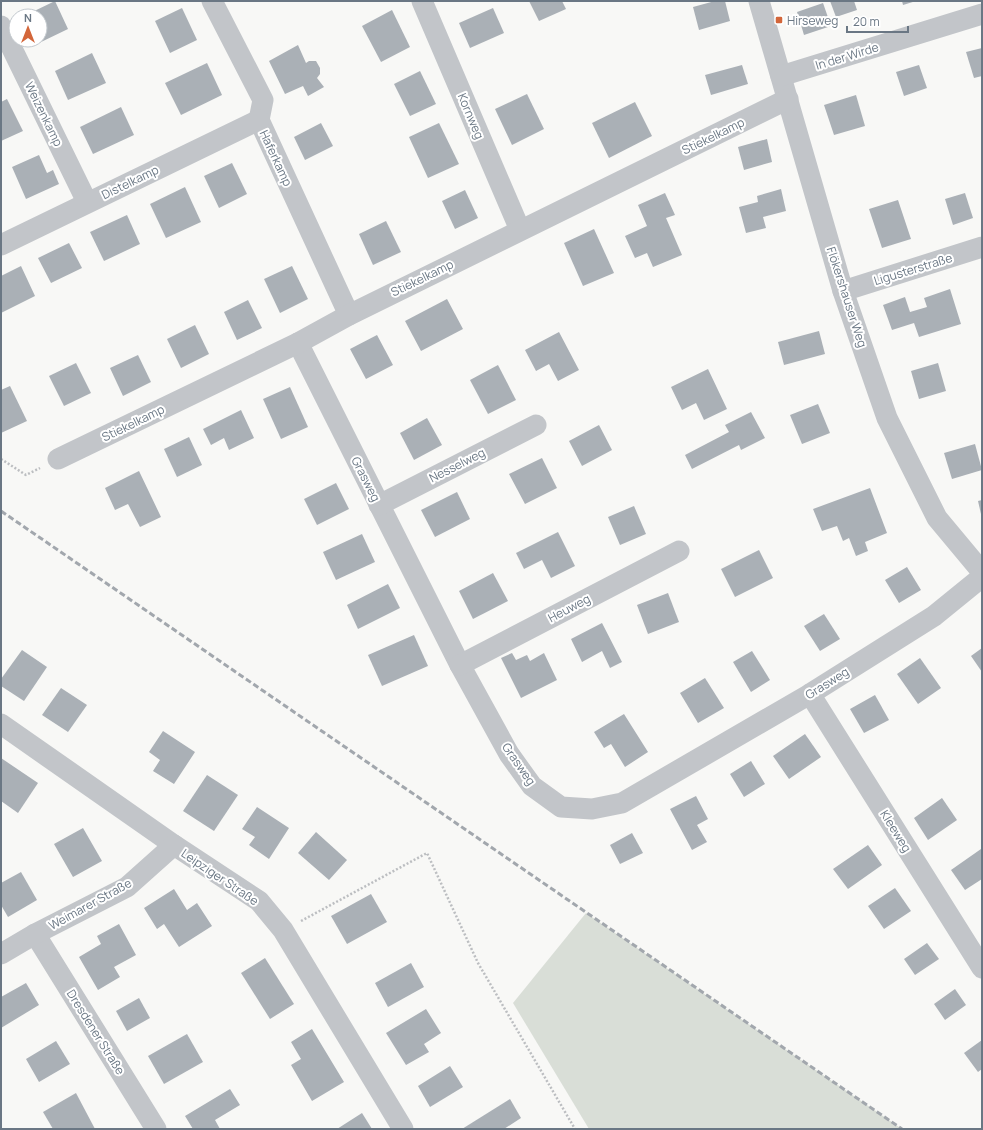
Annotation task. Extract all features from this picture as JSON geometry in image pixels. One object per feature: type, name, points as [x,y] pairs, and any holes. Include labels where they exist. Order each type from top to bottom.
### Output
[{"type":"street","name":"Haferkamp","points":[[212,1],[263,100],[259,120],[349,315]]},
{"type":"street","name":"Flökershauser Weg","points":[[759,1],[843,290],[887,418],[937,518],[982,572]]},
{"type":"street","name":"Kornweg","points":[[426,2],[520,230]]},
{"type":"street","name":"In der Wirde","points":[[781,76],[982,14]]},
{"type":"street","name":"Weizenkamp","points":[[1,26],[87,202]]},
{"type":"street","name":"Stiekelkamp","points":[[58,459],[298,343],[349,315],[788,99]]},
{"type":"street","name":"Distelkamp","points":[[1,245],[259,120]]},
{"type":"street","name":"Ligusterstraße","points":[[843,290],[982,247]]},
{"type":"street","name":"Grasweg","points":[[298,343],[460,665],[509,754],[532,786],[561,807],[592,809],[622,803],[810,694],[934,616],[982,577]]},
{"type":"street","name":"Nesselweg","points":[[379,505],[536,425]]},
{"type":"street","name":"Heuweg","points":[[460,665],[679,551]]},
{"type":"street","name":"Kleeweg","points":[[810,694],[982,968]]},
{"type":"street","name":"Leipziger Straße","points":[[1,724],[174,845],[259,901],[283,930],[403,1129]]},
{"type":"street","name":"Weimarer Straße","points":[[1,954],[35,934],[127,886],[174,845]]},
{"type":"street","name":"Dresdener Straße","points":[[35,934],[156,1129]]},
{"type":"path","points":[[1,459],[26,475],[58,459]]},
{"type":"path","points":[[283,930],[427,852],[478,963],[575,1129]]},
{"type":"shaded area","points":[[586,913],[902,1129],[589,1129],[513,1003]]},
{"type":"building","points":[[55,1],[68,29],[48,39],[48,8],[40,8]]},
{"type":"building","points":[[529,1],[562,1],[566,9],[539,21]]},
{"type":"building","points":[[715,1],[725,1],[730,21],[699,30],[693,7]]},
{"type":"building","points":[[830,1],[854,1],[857,10],[836,17]]},
{"type":"building","points":[[902,1],[916,1],[903,5]]},
{"type":"building","points":[[823,3],[831,26],[804,35],[797,12]]},
{"type":"building","points":[[182,8],[197,40],[170,53],[155,21]]},
{"type":"building","points":[[493,8],[504,33],[470,48],[459,23]]},
{"type":"building","points":[[392,10],[410,47],[381,62],[362,26]]},
{"type":"building","points":[[298,45],[306,63],[309,61],[316,61],[320,68],[320,74],[317,78],[324,87],[308,96],[303,86],[285,94],[269,61]]},
{"type":"building","points":[[982,48],[982,76],[974,78],[966,52]]},
{"type":"building","points":[[92,53],[106,83],[68,100],[55,71]]},
{"type":"building","points":[[207,63],[222,95],[181,115],[165,83]]},
{"type":"building","points":[[742,65],[748,84],[711,95],[705,75]]},
{"type":"building","points":[[919,65],[927,88],[904,96],[896,72]]},
{"type":"building","points":[[420,71],[436,104],[410,116],[394,84]]},
{"type":"building","points":[[527,94],[544,129],[512,145],[495,109]]},
{"type":"building","points":[[856,95],[865,126],[834,135],[824,105]]},
{"type":"building","points":[[7,99],[23,131],[1,141],[1,102]]},
{"type":"building","points":[[635,102],[652,136],[609,158],[592,123]]},
{"type":"building","points":[[121,107],[134,135],[93,154],[80,127]]},
{"type":"building","points":[[321,123],[333,146],[305,160],[294,137]]},
{"type":"building","points":[[439,123],[459,164],[428,178],[409,137]]},
{"type":"building","points":[[767,139],[772,162],[744,170],[738,147]]},
{"type":"building","points":[[39,155],[47,173],[53,170],[59,184],[26,199],[12,167]]},
{"type":"building","points":[[232,163],[247,194],[219,208],[204,176]]},
{"type":"building","points":[[185,187],[201,222],[166,238],[150,204]]},
{"type":"building","points":[[781,189],[786,211],[763,217],[766,228],[746,233],[739,207],[758,202],[757,196]]},
{"type":"building","points":[[465,190],[478,218],[455,229],[442,201]]},
{"type":"building","points":[[665,193],[675,215],[666,218],[682,255],[653,267],[647,253],[635,258],[625,236],[647,226],[638,205]]},
{"type":"building","points":[[965,193],[973,218],[953,225],[945,199]]},
{"type":"building","points":[[898,200],[911,239],[882,248],[869,209]]},
{"type":"building","points":[[127,215],[140,244],[104,261],[90,232]]},
{"type":"building","points":[[386,221],[401,252],[373,265],[359,234]]},
{"type":"building","points":[[594,229],[614,273],[583,286],[564,243]]},
{"type":"building","points":[[69,243],[82,268],[51,283],[38,258]]},
{"type":"building","points":[[21,266],[35,296],[1,313],[1,276]]},
{"type":"building","points":[[292,266],[308,299],[280,313],[264,279]]},
{"type":"building","points":[[950,289],[961,324],[919,337],[914,323],[892,330],[883,305],[905,297],[910,312],[927,307],[924,298]]},
{"type":"building","points":[[447,299],[463,329],[421,351],[405,321]]},
{"type":"building","points":[[248,300],[262,328],[237,340],[224,312]]},
{"type":"building","points":[[195,325],[209,354],[181,368],[167,339]]},
{"type":"building","points":[[819,331],[825,354],[784,365],[778,342]]},
{"type":"building","points":[[559,332],[579,370],[558,381],[549,364],[536,371],[525,350]]},
{"type":"building","points":[[377,335],[393,365],[366,379],[350,349]]},
{"type":"building","points":[[138,355],[151,382],[123,396],[110,368]]},
{"type":"building","points":[[76,363],[91,393],[64,406],[49,376]]},
{"type":"building","points":[[938,363],[946,391],[919,399],[911,371]]},
{"type":"building","points":[[498,365],[516,400],[488,414],[470,380]]},
{"type":"building","points":[[708,369],[727,409],[704,420],[696,403],[682,410],[671,387]]},
{"type":"building","points":[[10,386],[27,421],[1,433],[1,390]]},
{"type":"building","points":[[290,387],[308,427],[281,439],[263,399]]},
{"type":"building","points":[[818,404],[830,433],[802,444],[790,415]]},
{"type":"building","points":[[241,410],[254,438],[229,450],[224,438],[211,445],[203,429]]},
{"type":"building","points":[[751,412],[765,438],[741,450],[739,445],[692,469],[685,455],[729,432],[725,425]]},
{"type":"building","points":[[427,418],[442,445],[414,460],[400,433]]},
{"type":"building","points":[[599,425],[612,450],[582,466],[569,441]]},
{"type":"building","points":[[189,437],[202,465],[177,477],[164,449]]},
{"type":"building","points":[[975,444],[982,470],[952,479],[944,453]]},
{"type":"building","points":[[542,458],[557,488],[525,504],[509,474]]},
{"type":"building","points":[[139,471],[161,517],[140,527],[128,504],[115,510],[105,488]]},
{"type":"building","points":[[336,483],[349,509],[317,525],[304,499]]},
{"type":"building","points":[[870,488],[887,533],[865,542],[868,551],[856,556],[849,538],[843,541],[837,526],[822,531],[813,509]]},
{"type":"building","points":[[457,492],[470,519],[435,537],[421,510]]},
{"type":"building","points":[[982,500],[982,514],[981,514],[978,501]]},
{"type":"building","points":[[634,506],[646,534],[620,545],[608,517]]},
{"type":"building","points":[[558,532],[575,566],[551,578],[542,560],[524,569],[516,553]]},
{"type":"building","points":[[362,534],[375,562],[336,580],[323,552]]},
{"type":"building","points":[[759,550],[773,578],[735,597],[721,569]]},
{"type":"building","points":[[907,567],[921,590],[899,603],[885,580]]},
{"type":"building","points":[[493,573],[508,601],[473,619],[459,591]]},
{"type":"building","points":[[388,584],[400,608],[358,629],[347,605]]},
{"type":"building","points":[[668,593],[679,622],[648,634],[637,605]]},
{"type":"building","points":[[824,614],[840,639],[820,651],[804,626]]},
{"type":"building","points":[[602,623],[622,662],[610,668],[602,651],[582,662],[571,639]]},
{"type":"building","points":[[414,635],[428,666],[382,686],[368,655]]},
{"type":"building","points":[[982,648],[982,672],[971,656]]},
{"type":"building","points":[[22,650],[47,667],[24,701],[1,686],[1,679]]},
{"type":"building","points":[[752,651],[770,680],[751,692],[733,662]]},
{"type":"building","points":[[512,653],[516,660],[527,655],[530,661],[544,653],[557,680],[521,698],[501,658]]},
{"type":"building","points":[[920,658],[941,688],[918,704],[897,674]]},
{"type":"building","points":[[705,678],[724,708],[698,723],[680,693]]},
{"type":"building","points":[[61,688],[87,705],[68,732],[42,715]]},
{"type":"building","points":[[875,695],[889,720],[864,733],[850,709]]},
{"type":"building","points":[[624,714],[648,752],[625,767],[611,744],[604,748],[594,732]]},
{"type":"building","points":[[163,731],[195,752],[174,784],[153,771],[160,760],[149,752]]},
{"type":"building","points":[[805,734],[821,757],[789,779],[773,756]]},
{"type":"building","points":[[1,758],[38,783],[18,813],[1,801]]},
{"type":"building","points":[[751,761],[765,784],[744,797],[730,774]]},
{"type":"building","points":[[207,775],[238,795],[214,831],[183,811]]},
{"type":"building","points":[[696,796],[708,819],[697,825],[707,842],[692,850],[670,809]]},
{"type":"building","points":[[942,798],[957,820],[928,840],[914,818]]},
{"type":"building","points":[[257,807],[289,828],[269,859],[249,845],[255,837],[242,829]]},
{"type":"building","points":[[83,828],[102,861],[73,877],[54,844]]},
{"type":"building","points":[[316,832],[347,860],[329,880],[298,853]]},
{"type":"building","points":[[632,833],[643,853],[620,864],[610,845]]},
{"type":"building","points":[[868,845],[882,865],[848,889],[833,869]]},
{"type":"building","points":[[981,849],[982,879],[965,890],[951,870]]},
{"type":"building","points":[[21,872],[37,900],[8,917],[1,905],[1,883]]},
{"type":"building","points":[[895,888],[911,911],[884,929],[868,906]]},
{"type":"building","points":[[174,889],[187,910],[197,903],[212,926],[179,947],[164,924],[157,929],[144,908]]},
{"type":"building","points":[[371,894],[387,922],[347,944],[331,916]]},
{"type":"building","points":[[119,924],[136,955],[114,967],[120,977],[98,990],[79,957],[101,944],[97,936]]},
{"type":"building","points":[[927,943],[939,959],[915,975],[904,959]]},
{"type":"building","points":[[265,958],[294,1004],[270,1019],[241,973]]},
{"type":"building","points":[[411,963],[424,987],[388,1007],[375,983]]},
{"type":"building","points":[[26,983],[39,1005],[1,1028],[1,997]]},
{"type":"building","points":[[955,989],[966,1005],[945,1020],[934,1004]]},
{"type":"building","points":[[139,998],[150,1018],[127,1031],[116,1011]]},
{"type":"building","points":[[426,1009],[441,1033],[424,1044],[429,1052],[406,1065],[386,1033]]},
{"type":"building","points":[[312,1029],[344,1082],[312,1101],[291,1065],[301,1059],[291,1042]]},
{"type":"building","points":[[187,1034],[203,1062],[164,1084],[148,1056]]},
{"type":"building","points":[[982,1040],[982,1069],[978,1072],[964,1053]]},
{"type":"building","points":[[56,1041],[70,1064],[39,1082],[26,1059]]},
{"type":"building","points":[[450,1066],[463,1087],[430,1107],[418,1086]]},
{"type":"building","points":[[230,1089],[240,1105],[215,1120],[220,1129],[193,1129],[185,1116]]},
{"type":"building","points":[[76,1093],[95,1129],[53,1129],[43,1112]]},
{"type":"building","points":[[510,1099],[521,1118],[504,1129],[462,1129]]},
{"type":"building","points":[[362,1113],[372,1129],[337,1129]]},
{"type":"railway","points":[[1,511],[902,1129]]},
{"type":"place","name":"Hirseweg","points":[[779,20]]}]
